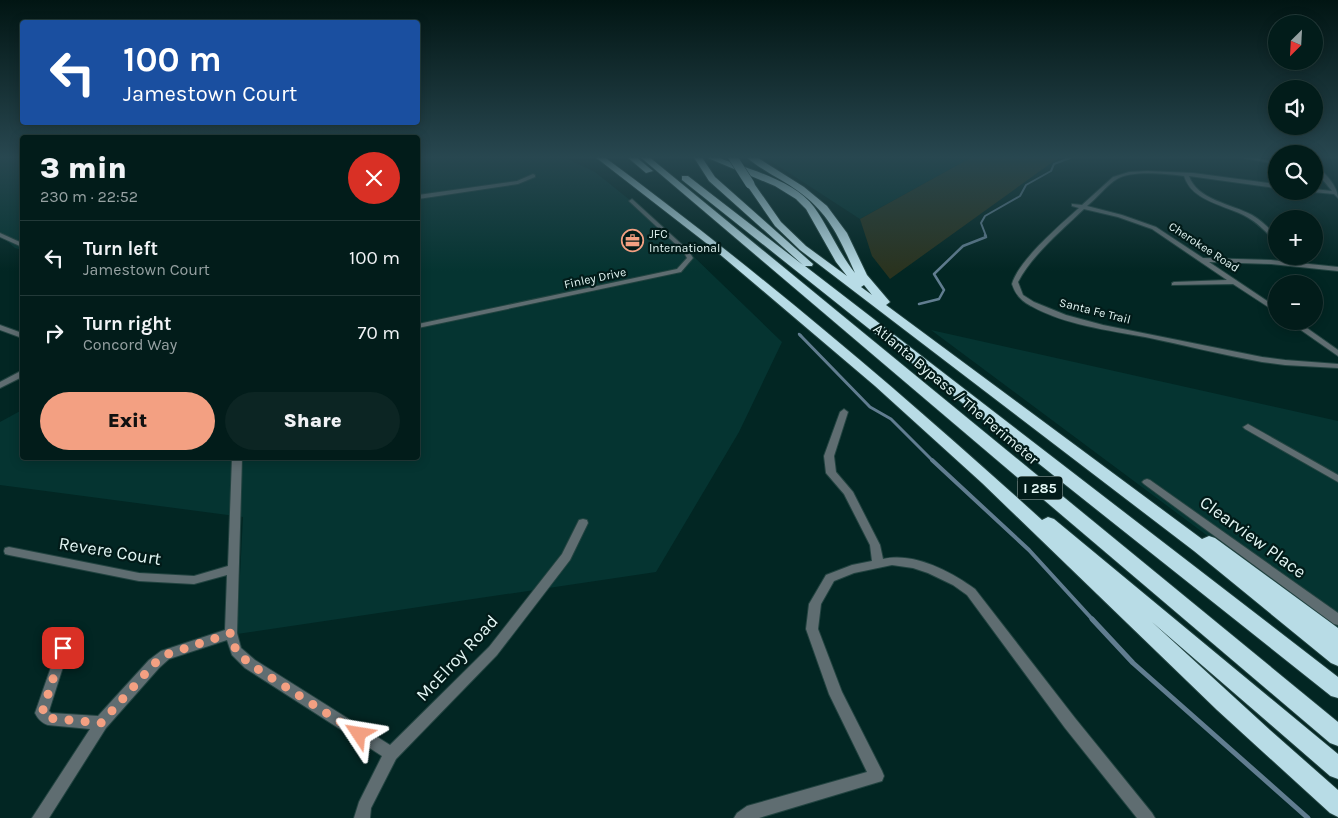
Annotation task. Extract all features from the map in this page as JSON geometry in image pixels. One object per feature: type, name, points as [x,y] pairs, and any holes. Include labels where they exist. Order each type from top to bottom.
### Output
[{"type":"highway","points":[[649,194],[781,297]]},
{"type":"highway","points":[[662,194],[732,252],[1040,528],[1284,759],[1338,805]]},
{"type":"highway","points":[[681,194],[742,240]]},
{"type":"highway","name":"Atlanta Bypass / The Perimeter","points":[[689,194],[1338,736]]},
{"type":"highway","name":"Atlanta Bypass / The Perimeter","points":[[705,194],[980,411],[1338,689]]},
{"type":"highway","points":[[729,194],[782,243],[899,337],[980,411]]},
{"type":"highway","points":[[757,194],[774,219],[804,248],[1200,546],[1338,657]]},
{"type":"highway","points":[[794,194],[810,208],[850,273],[890,314]]},
{"type":"highway","points":[[807,194],[824,208],[842,233],[855,264],[867,283],[888,307],[918,335]]},
{"type":"highway","points":[[904,406],[990,475],[1338,768]]},
{"type":"highway","points":[[1118,486],[1195,532],[1338,639]]},
{"type":"street","points":[[420,197],[437,194]]},
{"type":"street","name":"Santa Fe Trail","points":[[1098,194],[1019,273],[1015,282],[1016,289],[1021,296],[1050,312],[1072,320],[1247,357],[1302,364],[1338,366]]},
{"type":"street","points":[[1204,194],[1252,217],[1268,232]]},
{"type":"street","name":"Finley Drive","points":[[420,326],[679,271],[690,258],[685,250],[632,201]]},
{"type":"street","name":"Cherokee Road","points":[[1074,205],[1120,216],[1154,228],[1268,304]]},
{"type":"street","points":[[0,235],[20,244]]},
{"type":"street","points":[[1204,260],[1268,261]]},
{"type":"street","points":[[1313,265],[1338,269]]},
{"type":"street","points":[[1174,284],[1236,282]]},
{"type":"street","points":[[0,327],[20,335]]},
{"type":"street","points":[[1305,330],[1338,354]]},
{"type":"street","points":[[0,385],[20,375]]},
{"type":"street","points":[[844,412],[829,456],[831,473],[848,492],[875,545],[878,564]]},
{"type":"street","points":[[1248,427],[1338,479]]},
{"type":"street","points":[[237,460],[231,633],[236,651],[250,664],[391,754]]},
{"type":"street","name":"Clearview Place","points":[[1147,482],[1338,620]]},
{"type":"street","name":"McElroy Road","points":[[362,818],[364,807],[391,754],[493,651],[566,558],[582,523]]},
{"type":"street","name":"Revere Court","points":[[9,551],[139,577],[194,580],[233,569]]},
{"type":"street","points":[[742,818],[747,814],[877,776],[836,694],[812,629],[815,604],[830,578],[852,569],[892,561],[913,564],[932,570],[957,582],[971,592],[1070,722],[1147,818]]},
{"type":"street","points":[[40,818],[101,723],[154,664],[165,655],[231,633]]},
{"type":"street","points":[[63,648],[42,713],[48,718],[101,723]]},
{"type":"shaded area","points":[[0,194],[20,194],[20,249],[15,248],[0,235]]},
{"type":"shaded area","points":[[420,194],[623,194],[661,225],[782,342],[739,432],[656,572],[237,634],[243,517],[0,485],[0,422],[20,411],[20,460],[420,460]]},
{"type":"shaded area","points":[[822,194],[905,194],[860,219]]},
{"type":"shaded area","points":[[931,330],[1338,421],[1338,634],[1244,563]]},
{"type":"green space","points":[[905,194],[1008,194],[890,279],[872,256],[860,219]]},
{"type":"waterway","points":[[986,236],[981,223],[985,216],[1021,194]]},
{"type":"waterway","points":[[919,304],[939,299],[944,290],[934,274],[963,246],[986,237],[985,235]]},
{"type":"waterway","points":[[800,335],[870,407],[891,419],[932,460]]},
{"type":"waterway","points":[[932,460],[1029,550],[1093,620]]},
{"type":"waterway","points":[[1092,619],[1133,663],[1308,818]]},
{"type":"place","name":"JFC International","points":[[633,241]]},
{"type":"route","points":[[63,648],[42,713],[48,718],[101,723],[154,664],[165,655],[231,633],[236,651],[250,664],[359,734]]}]
